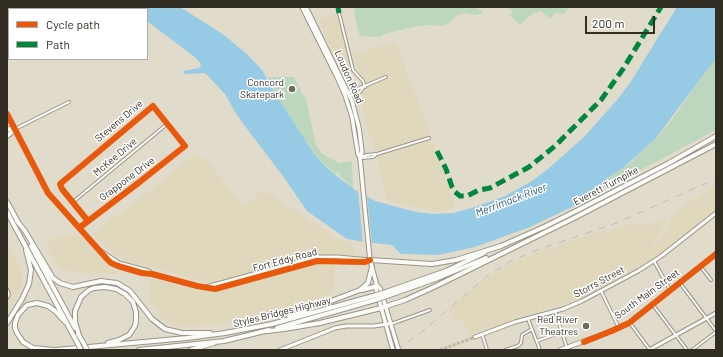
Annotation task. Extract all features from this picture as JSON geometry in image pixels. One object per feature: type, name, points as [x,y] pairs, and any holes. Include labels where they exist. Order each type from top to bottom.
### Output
[{"type":"highway","points":[[7,130],[15,130]]},
{"type":"highway","points":[[7,136],[15,130]]},
{"type":"highway","name":"Everett Turnpike","points":[[501,246],[566,216],[669,163],[716,136]]},
{"type":"highway","name":"Everett Turnpike","points":[[514,247],[716,144]]},
{"type":"highway","points":[[7,201],[87,350]]},
{"type":"highway","points":[[7,212],[82,350]]},
{"type":"highway","points":[[18,221],[26,231],[53,278],[60,283],[73,287],[101,281],[117,283],[130,291],[152,319],[165,329],[182,334],[225,333]]},
{"type":"highway","points":[[7,323],[26,292],[30,280],[30,264],[24,242]]},
{"type":"highway","points":[[370,260],[432,264],[456,260],[501,246]]},
{"type":"highway","name":"Styles Bridges Highway","points":[[386,294],[446,271],[501,246]]},
{"type":"highway","points":[[268,331],[320,323],[383,308],[434,287],[514,247]]},
{"type":"highway","name":"Styles Bridges Highway","points":[[139,350],[224,341],[268,331],[438,278],[514,247]]},
{"type":"highway","points":[[360,290],[368,283],[372,267]]},
{"type":"highway","points":[[259,327],[309,310],[360,290],[377,286]]},
{"type":"highway","points":[[79,335],[75,322],[75,310],[81,297],[89,290],[100,287],[121,291],[129,298],[135,307],[137,318],[135,326],[124,338],[98,346]]},
{"type":"highway","name":"Styles Bridges Highway","points":[[70,328],[54,311],[43,304],[37,303],[30,304],[19,313],[15,328],[23,342],[33,348],[55,350],[180,339],[225,333],[259,327],[374,298]]},
{"type":"highway","points":[[192,350],[224,341]]},
{"type":"main road","name":"Loudon Road","points":[[302,7],[347,96]]},
{"type":"main road","name":"Loudon Road","points":[[306,7],[360,128],[362,152],[360,158],[370,260],[377,286],[380,288],[386,324],[393,350]]},
{"type":"main road","name":"South Main Street","points":[[560,350],[567,349],[619,328],[629,322],[653,305],[716,254]]},
{"type":"main road","name":"Loudon Road","points":[[383,308],[391,324],[398,349]]},
{"type":"street","points":[[339,13],[353,70],[363,81],[364,87]]},
{"type":"street","points":[[347,96],[360,92],[364,87],[386,77]]},
{"type":"street","points":[[15,130],[69,102]]},
{"type":"street","name":"Stevens Drive","points":[[73,202],[62,189],[60,184],[153,106],[185,146]]},
{"type":"street","name":"Fort Eddy Road","points":[[7,114],[46,189],[111,263],[136,272],[152,274],[206,287],[316,257],[338,257],[370,260]]},
{"type":"street","name":"McKee Drive","points":[[73,202],[167,124]]},
{"type":"street","points":[[360,158],[373,157],[377,154],[429,138]]},
{"type":"street","name":"Grappone Drive","points":[[79,228],[185,146]]},
{"type":"street","points":[[73,202],[88,221]]},
{"type":"street","name":"Storrs Street","points":[[475,337],[582,301],[654,261],[716,213]]},
{"type":"street","points":[[654,261],[670,290]]},
{"type":"street","points":[[700,266],[711,280]]},
{"type":"street","points":[[680,283],[716,331],[692,350]]},
{"type":"street","points":[[7,289],[9,294],[7,298]]},
{"type":"street","points":[[601,291],[619,328]]},
{"type":"street","points":[[653,305],[687,350]]},
{"type":"street","points":[[280,350],[335,328],[391,324],[430,310]]},
{"type":"street","points":[[555,311],[567,349]]},
{"type":"street","points":[[629,322],[650,350],[716,313]]},
{"type":"street","points":[[528,318],[540,350]]},
{"type":"street","points":[[505,350],[518,346],[521,343],[522,335],[532,329]]},
{"type":"street","points":[[536,341],[562,332]]},
{"type":"street","points":[[482,334],[487,350]]},
{"type":"shaded area","points":[[337,13],[353,72],[344,76],[331,50],[319,19]]},
{"type":"shaded area","points":[[395,41],[424,116],[456,208],[435,211],[390,202],[386,198],[377,157],[368,130],[360,96],[368,90],[366,82],[359,72],[353,54]]},
{"type":"shaded area","points":[[194,155],[207,160],[243,207],[263,190],[336,237],[353,244],[355,256],[314,254],[229,279],[207,283],[146,265],[141,266],[124,261],[92,234],[145,195]]},
{"type":"shaded area","points":[[716,185],[716,209],[657,257],[628,274],[579,299],[469,335],[463,319],[454,322],[449,311],[450,308],[482,282],[509,263],[519,259],[604,230],[605,232],[634,223],[638,225],[646,225],[664,218],[664,226],[650,251],[651,252],[676,213],[696,197]]},
{"type":"shaded area","points":[[66,234],[79,237],[81,236],[117,274],[78,273],[59,267],[46,245]]},
{"type":"shaded area","points":[[7,241],[23,274],[21,290],[7,311]]},
{"type":"shaded area","points":[[319,263],[335,264],[334,289],[325,296],[231,324],[182,327],[172,325],[163,320],[158,312],[159,307],[149,304],[151,279],[199,291],[216,292]]},
{"type":"green space","points":[[354,7],[473,7],[483,11],[483,13],[477,15],[464,13],[456,16],[449,23],[442,26],[417,26],[384,34],[379,37],[360,36],[355,18]]},
{"type":"green space","points":[[506,7],[569,7],[564,14],[555,13],[550,19],[541,11],[532,14],[520,25],[510,16],[513,11]]},
{"type":"green space","points":[[716,56],[716,130],[582,201],[593,195],[603,182],[620,168],[628,165],[660,134],[672,120]]},
{"type":"green space","points":[[268,77],[294,77],[307,103],[316,145],[322,154],[339,163],[352,161],[353,188],[340,176],[338,172],[336,174],[334,173],[325,165],[307,146],[289,114],[280,103]]},
{"type":"water","points":[[7,7],[107,7],[8,8],[7,36]]},
{"type":"water","name":"Merrimack River","points":[[107,7],[180,7],[224,35],[248,55],[262,70],[276,95],[314,154],[329,170],[355,190],[375,201],[416,212],[433,214],[454,213],[505,196],[532,181],[548,169],[584,137],[617,100],[630,83],[677,7],[716,7],[716,58],[656,138],[624,167],[607,178],[600,187],[585,199],[572,207],[530,227],[475,247],[438,255],[401,254],[392,245],[347,239],[307,211],[235,112],[225,94],[205,73],[184,74],[184,71],[199,68],[201,66],[196,58],[148,22],[148,8]]},
{"type":"pier","points":[[358,190],[367,195],[372,245],[363,244]]},
{"type":"tunnel","points":[[440,350],[475,337]]},
{"type":"railway","points":[[397,350],[424,330],[487,276],[509,262],[534,251],[614,224],[716,179]]},
{"type":"marked path","points":[[338,7],[339,13]]},
{"type":"marked path","points":[[437,151],[446,169],[452,187],[460,196],[467,196],[479,190],[490,188],[529,167],[555,146],[601,100],[623,69],[661,7]]},
{"type":"cycle path","points":[[79,228],[185,146],[153,106],[60,184],[62,189],[88,221]]},
{"type":"cycle path","points":[[7,114],[48,193],[107,259],[111,263],[118,266],[142,273],[215,289],[317,261],[365,262],[370,260]]},
{"type":"cycle path","points":[[584,342],[629,323],[716,254]]},
{"type":"place","name":"Concord Skatepark","points":[[292,89]]},
{"type":"place","name":"Red River Theatres","points":[[586,326]]}]
